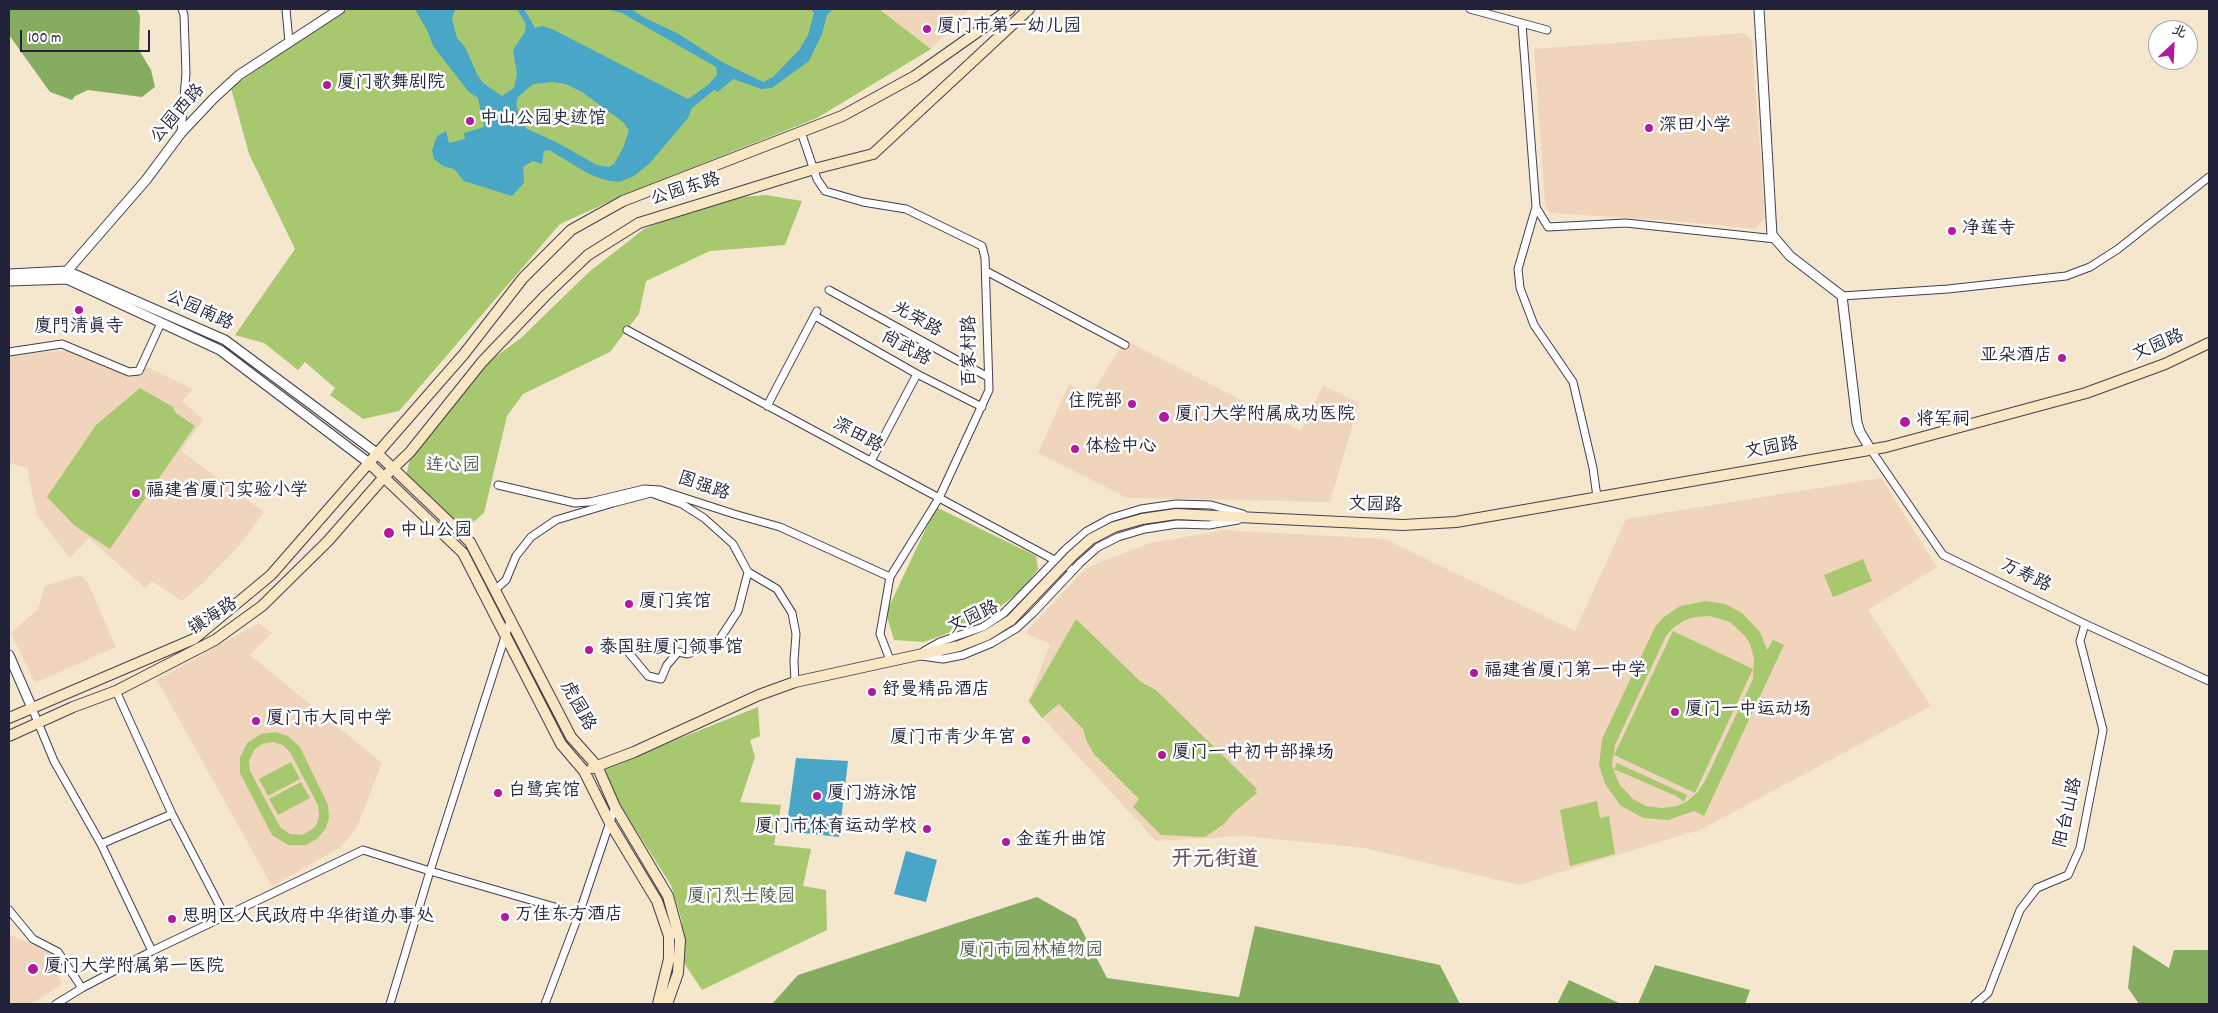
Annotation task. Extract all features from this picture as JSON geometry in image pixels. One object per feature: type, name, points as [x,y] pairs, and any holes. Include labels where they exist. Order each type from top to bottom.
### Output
[{"type":"main road","name":"公园东路","points":[[378,454],[464,354],[523,278],[571,230],[623,201],[842,116],[915,76],[1010,9]]},
{"type":"main road","name":"公园东路","points":[[394,468],[410,452],[482,362],[546,295],[588,255],[638,223],[873,154],[1029,9]]},
{"type":"main road","name":"文园路","points":[[584,771],[634,752],[759,695],[795,682],[959,646],[987,635],[1012,620],[1073,555],[1092,539],[1114,528],[1142,519],[1176,514],[1403,525],[1456,522],[1871,450],[2086,393],[2165,364],[2209,343]]},
{"type":"main road","name":"镇海路","points":[[9,718],[194,639],[271,575],[378,454]]},
{"type":"main road","name":"虎园路","points":[[378,454],[470,542],[572,737],[597,766],[616,807],[668,896],[680,940],[678,973],[667,1004]]},
{"type":"main road","name":"虎园路","points":[[370,463],[463,553],[561,744],[584,771],[610,823],[657,901],[669,936],[669,959],[658,1004]]},
{"type":"main road","name":"镇海路","points":[[9,736],[116,691],[215,640],[262,606],[328,541],[394,468]]},
{"type":"street","points":[[181,133],[186,73],[184,15],[182,9]]},
{"type":"street","points":[[286,9],[289,42]]},
{"type":"street","name":"公园西路","points":[[67,271],[146,180],[181,133],[214,98],[239,75],[340,9]]},
{"type":"street","points":[[1470,9],[1547,30]]},
{"type":"street","points":[[1759,9],[1772,234],[1790,256],[1842,296],[1948,289],[2066,276],[2090,267],[2118,249],[2209,176]]},
{"type":"street","points":[[1522,24],[1536,207],[1518,269],[1520,288],[1534,325],[1573,382],[1593,468],[1597,497]]},
{"type":"street","name":"百家村路","points":[[801,132],[817,179],[825,191],[863,202],[906,209],[982,246],[985,258],[989,390],[939,498],[890,577],[880,634],[890,660]]},
{"type":"street","points":[[1536,207],[1548,227],[1626,223],[1776,239]]},
{"type":"street","name":"公园南路","points":[[9,274],[67,271],[225,340],[378,454]]},
{"type":"street","points":[[986,271],[1125,345]]},
{"type":"street","name":"公园南路","points":[[9,281],[67,279],[220,350],[370,463]]},
{"type":"street","name":"光荣路","points":[[829,290],[988,377]]},
{"type":"street","points":[[1842,296],[1857,423],[1871,450]]},
{"type":"street","name":"尚武路","points":[[768,406],[816,314],[917,374],[982,407]]},
{"type":"street","points":[[9,352],[62,344],[129,372],[139,371],[161,323]]},
{"type":"street","name":"深田路","points":[[626,330],[1073,570]]},
{"type":"street","points":[[871,461],[917,374]]},
{"type":"street","name":"万寿路","points":[[1871,450],[1944,555],[2085,624],[2209,681]]},
{"type":"street","name":"图强路","points":[[498,485],[575,503],[590,502],[644,489],[660,490],[780,527],[890,577]]},
{"type":"street","points":[[495,590],[506,580],[516,556],[531,537],[556,520],[651,494],[682,504],[704,518],[733,544],[748,572],[777,589],[792,613],[796,634],[795,682]]},
{"type":"street","points":[[916,656],[940,642],[983,627],[1004,613],[1086,531],[1111,518],[1141,509],[1176,504],[1211,505],[1256,517]]},
{"type":"street","points":[[916,656],[942,659],[963,655],[992,643],[1017,628],[1098,547],[1118,537],[1145,529],[1177,524],[1209,525],[1256,517]]},
{"type":"street","points":[[629,653],[648,676],[661,679],[667,665],[678,652],[688,654],[719,640],[738,611],[748,572]]},
{"type":"street","points":[[390,1004],[430,871],[511,618]]},
{"type":"street","name":"阳台山路","points":[[1975,1004],[1988,992],[2020,910],[2037,888],[2068,874],[2080,848],[2103,730],[2080,641],[2085,624]]},
{"type":"street","points":[[9,655],[54,761],[102,844],[152,951]]},
{"type":"street","points":[[116,691],[172,814],[225,916]]},
{"type":"street","points":[[545,1004],[616,807]]},
{"type":"street","points":[[102,844],[172,814]]},
{"type":"street","points":[[56,1004],[152,951],[363,850],[579,914]]},
{"type":"street","points":[[9,910],[33,939],[58,952],[82,988]]},
{"type":"shaded area","name":"厦门市第一幼儿园","points":[[879,9],[970,9],[931,49]]},
{"type":"shaded area","name":"深田小学","points":[[1744,33],[1752,41],[1765,217],[1755,229],[1675,221],[1551,213],[1545,206],[1534,49]]},
{"type":"shaded area","name":"厦门大学附属成功医院","points":[[1125,340],[1301,431],[1323,385],[1359,403],[1330,502],[1127,498],[1038,453],[1069,384],[1090,396]]},
{"type":"shaded area","name":"福建省厦门实验小学","points":[[76,350],[128,367],[149,368],[193,389],[182,401],[203,420],[181,451],[264,512],[238,547],[202,584],[182,601],[152,581],[145,588],[89,538],[70,558],[37,515],[28,468],[9,463],[9,355]]},
{"type":"shaded area","name":"福建省厦门第一中学","points":[[1881,478],[1937,567],[1868,610],[1931,706],[1702,829],[1519,885],[1365,848],[1244,836],[1156,841],[1028,702],[1050,644],[1025,633],[1086,568],[1150,543],[1224,530],[1385,539],[1575,631],[1626,519]]},
{"type":"shaded area","points":[[80,575],[87,581],[116,647],[35,683],[11,633],[38,609],[45,586]]},
{"type":"shaded area","name":"厦门市大同中学","points":[[259,623],[272,633],[250,655],[382,763],[357,827],[341,847],[272,886],[157,680]]},
{"type":"shaded area","name":"厦门大学附属第一医院","points":[[9,934],[52,954],[62,984],[31,1004],[9,1004]]},
{"type":"green space","points":[[9,9],[137,9],[140,16],[139,50],[151,70],[155,87],[142,97],[88,90],[75,96],[72,100],[50,92],[9,35]]},
{"type":"green space","points":[[349,9],[879,9],[931,49],[817,118],[626,194],[560,224],[399,411],[363,419],[330,395],[335,388],[305,362],[298,370],[264,343],[235,335],[295,249],[249,154],[231,88],[309,33]]},
{"type":"green space","name":"连心园","points":[[766,195],[802,201],[785,245],[710,251],[646,281],[639,314],[610,352],[523,394],[507,416],[484,513],[459,534],[405,481],[412,449],[487,363],[521,338],[589,272],[644,229],[717,199]]},
{"type":"green space","points":[[140,388],[173,407],[176,413],[195,426],[110,549],[75,526],[47,497],[96,425]]},
{"type":"green space","points":[[936,507],[1036,556],[1038,569],[1024,588],[983,620],[924,642],[894,640],[886,613]]},
{"type":"green space","points":[[1863,559],[1872,581],[1833,597],[1824,575]]},
{"type":"green space","points":[[1706,601],[1725,604],[1742,613],[1760,632],[1767,650],[1773,640],[1784,645],[1704,816],[1694,811],[1668,820],[1643,818],[1620,805],[1605,784],[1599,765],[1602,739],[1655,627],[1664,617],[1680,606]],"holes":[[[1710,616],[1730,622],[1745,636],[1750,644],[1754,659],[1753,679],[1706,779],[1698,792],[1686,802],[1677,806],[1662,808],[1646,806],[1633,799],[1619,784],[1612,765],[1615,745],[1666,636],[1673,628],[1685,620],[1695,617]]]},
{"type":"green space","name":"厦门一中初中部操场","points":[[1076,619],[1141,682],[1156,690],[1257,789],[1255,791],[1257,793],[1232,814],[1224,824],[1205,837],[1161,835],[1133,807],[1139,799],[1094,754],[1087,742],[1083,729],[1059,704],[1042,718],[1029,701]]},
{"type":"green space","points":[[1673,631],[1753,669],[1695,793],[1614,755]]},
{"type":"green space","name":"厦门烈士陵园","points":[[758,707],[760,736],[750,740],[755,757],[740,802],[781,805],[774,845],[811,849],[803,886],[826,890],[827,930],[702,990],[684,963],[682,921],[671,885],[598,771]]},
{"type":"green space","points":[[275,732],[288,736],[300,747],[328,805],[329,818],[326,828],[317,839],[306,845],[288,845],[272,835],[240,773],[240,757],[247,743],[261,734]],"holes":[[[273,742],[283,745],[290,752],[318,805],[319,815],[317,824],[302,835],[290,834],[280,827],[250,771],[249,761],[254,750],[262,744]]]},
{"type":"green space","points":[[291,762],[300,779],[268,796],[259,779]]},
{"type":"green space","points":[[1617,763],[1687,795],[1684,802],[1676,796],[1614,769]]},
{"type":"green space","points":[[301,782],[310,798],[278,815],[269,799]]},
{"type":"green space","points":[[1597,801],[1600,818],[1609,816],[1615,854],[1570,866],[1560,810]]},
{"type":"green space","name":"厦门市园林植物园","points":[[1037,897],[1076,919],[1107,978],[1239,997],[1255,926],[1440,965],[1460,1004],[772,1004],[798,975]]},
{"type":"green space","points":[[2133,945],[2169,968],[2174,950],[2209,950],[2209,1004],[2139,1004],[2128,988]]},
{"type":"green space","points":[[1655,965],[1750,990],[1745,1004],[1638,1004]]},
{"type":"green space","points":[[1569,980],[1621,1004],[1557,1004]]},
{"type":"water","points":[[416,9],[455,9],[452,19],[457,38],[465,47],[483,83],[502,96],[514,88],[517,74],[513,50],[525,32],[526,24],[517,9],[524,9],[535,28],[543,26],[552,29],[688,99],[708,85],[717,75],[716,67],[622,13],[607,9],[631,9],[645,18],[677,33],[722,62],[763,82],[773,77],[799,50],[808,35],[814,13],[811,9],[833,9],[827,15],[822,34],[809,61],[772,88],[761,89],[733,79],[718,92],[714,90],[692,108],[688,118],[650,163],[634,176],[619,182],[605,180],[589,174],[549,150],[544,151],[542,164],[533,161],[523,167],[524,183],[512,196],[464,181],[454,169],[443,166],[434,159],[432,150],[437,136],[446,131],[449,143],[465,139],[464,133],[484,127],[478,98],[469,92],[433,46],[428,32]],"holes":[[[552,82],[566,84],[582,92],[623,122],[629,130],[623,148],[614,164],[609,167],[597,165],[556,142],[527,129],[521,123],[516,104],[518,97],[533,84]]]},
{"type":"water","name":"厦门游泳馆","points":[[796,758],[848,761],[839,837],[786,831]]},
{"type":"water","points":[[906,851],[937,860],[926,902],[894,894]]},
{"type":"place","name":"厦门市第一幼儿园","points":[[927,29]]},
{"type":"place","name":"厦门歌舞剧院","points":[[327,85]]},
{"type":"place","name":"中山公园史迹馆","points":[[470,121]]},
{"type":"place","name":"深田小学","points":[[1649,128]]},
{"type":"place","name":"净莲寺","points":[[1952,231]]},
{"type":"place","name":"廈門清真寺","points":[[79,310]]},
{"type":"place","name":"亚朵酒店","points":[[2062,358]]},
{"type":"place","name":"住院部","points":[[1132,404]]},
{"type":"place","name":"厦门大学附属成功医院","points":[[1164,417]]},
{"type":"place","name":"将军祠","points":[[1905,422]]},
{"type":"place","name":"体检中心","points":[[1075,449]]},
{"type":"place","name":"福建省厦门实验小学","points":[[136,493]]},
{"type":"place","name":"中山公园","points":[[389,533]]},
{"type":"place","name":"厦门宾馆","points":[[629,604]]},
{"type":"place","name":"泰国驻厦门领事馆","points":[[589,650]]},
{"type":"place","name":"福建省厦门第一中学","points":[[1474,673]]},
{"type":"place","name":"舒曼精品酒店","points":[[872,692]]},
{"type":"place","name":"厦门一中运动场","points":[[1675,712]]},
{"type":"place","name":"厦门市大同中学","points":[[256,721]]},
{"type":"place","name":"厦门市青少年宫","points":[[1026,740]]},
{"type":"place","name":"厦门一中初中部操场","points":[[1162,755]]},
{"type":"place","name":"白鹭宾馆","points":[[498,793]]},
{"type":"place","name":"厦门游泳馆","points":[[817,796]]},
{"type":"place","name":"厦门市体育运动学校","points":[[927,829]]},
{"type":"place","name":"金莲升曲馆","points":[[1006,842]]},
{"type":"place","name":"万佳东方酒店","points":[[505,917]]},
{"type":"place","name":"思明区人民政府中华街道办事处","points":[[172,919]]},
{"type":"place","name":"厦门大学附属第一医院","points":[[33,969]]},
{"type":"district","name":"开元街道","points":[[1215,862]]}]
